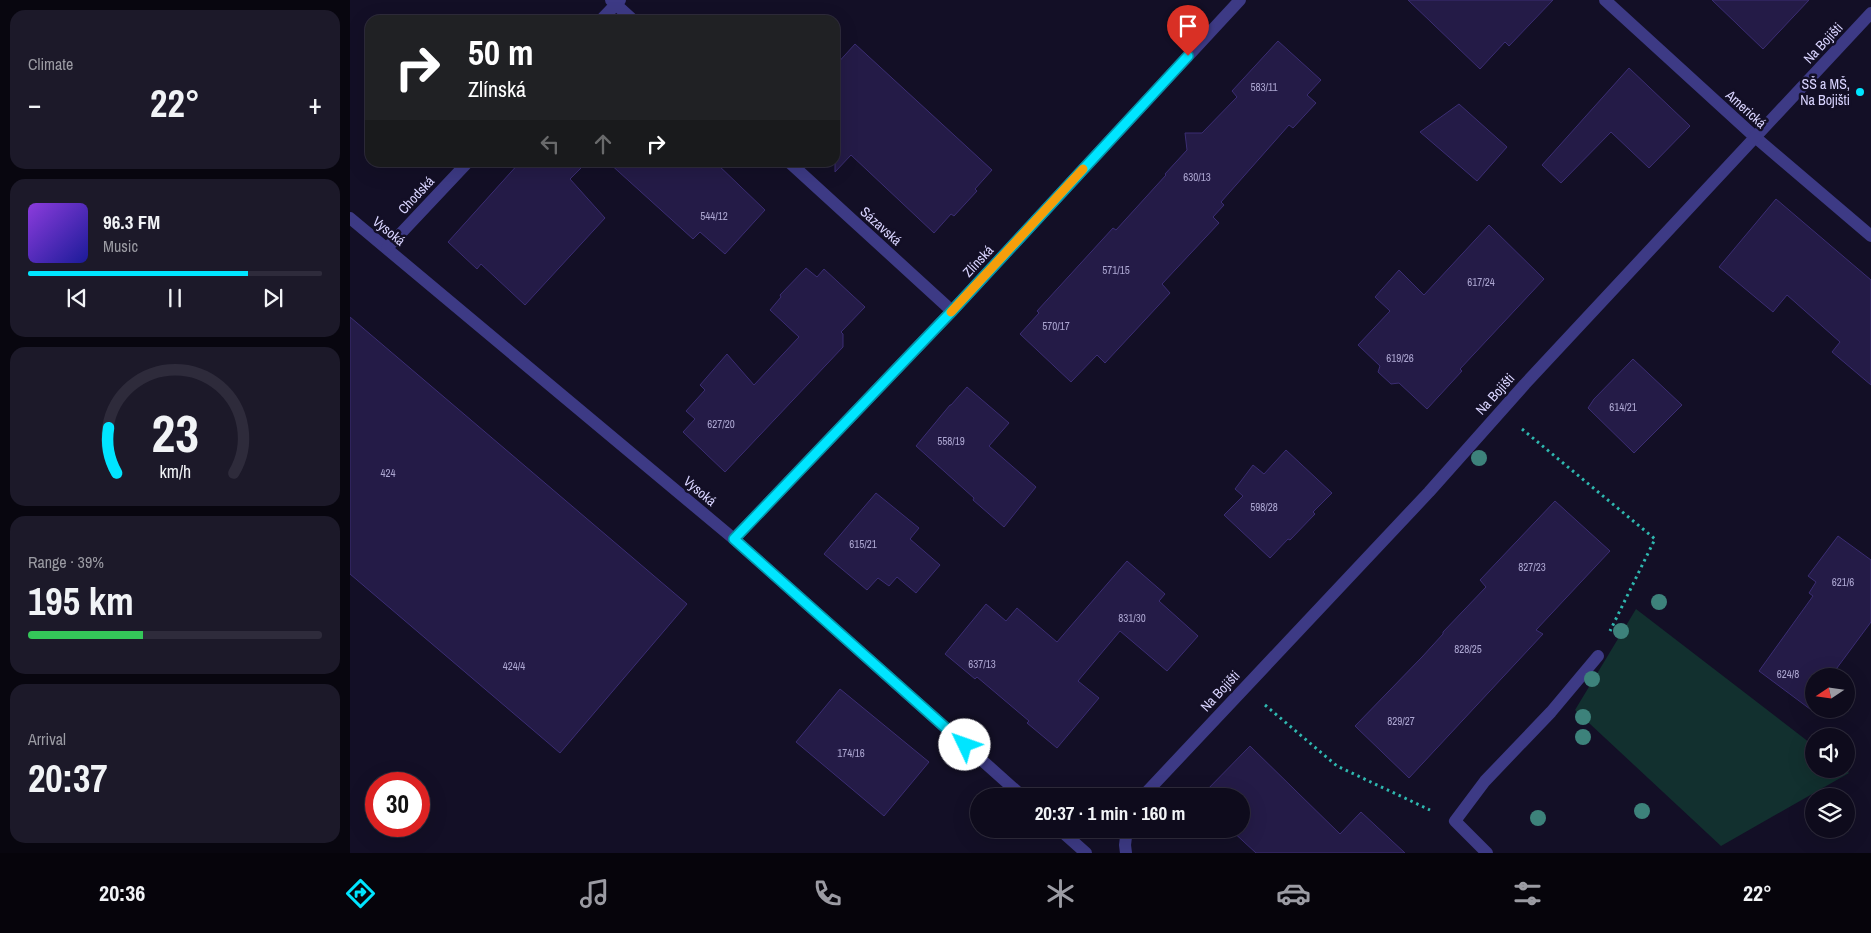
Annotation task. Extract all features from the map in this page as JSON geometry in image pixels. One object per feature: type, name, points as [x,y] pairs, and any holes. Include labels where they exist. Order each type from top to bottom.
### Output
[{"type":"street","name":"Zlínská","points":[[734,539],[952,311],[1240,0]]},
{"type":"street","name":"Americká","points":[[1605,0],[1754,137],[1871,236]]},
{"type":"street","points":[[605,15],[616,2],[628,15]]},
{"type":"street","name":"Na Bojišti","points":[[1149,788],[1429,492],[1500,411],[1871,13]]},
{"type":"street","name":"Chodská","points":[[387,248],[463,167]]},
{"type":"street","name":"Sázavská","points":[[794,167],[952,311]]},
{"type":"street","name":"Vysoká","points":[[350,218],[734,539],[1013,788]]},
{"type":"street","points":[[1487,853],[1455,822],[1485,781],[1551,712],[1598,656]]},
{"type":"street","points":[[1069,838],[1086,853]]},
{"type":"street","points":[[1125,838],[1126,853]]},
{"type":"path","points":[[1500,411],[1656,539],[1598,656]]},
{"type":"path","points":[[1244,687],[1337,766],[1455,822]]},
{"type":"green space","points":[[1636,609],[1805,739],[1805,778],[1840,778],[1823,788],[1805,788],[1805,798],[1721,846],[1575,710]]},
{"type":"building","points":[[1408,0],[1553,0],[1509,46],[1505,42],[1480,69]]},
{"type":"building","points":[[1712,0],[1809,0],[1763,49]]},
{"type":"building","points":[[1278,41],[1321,80],[1307,95],[1316,103],[1293,128],[1289,125],[1221,202],[1224,205],[1213,217],[1219,223],[1162,284],[1170,293],[1105,363],[1097,355],[1071,382],[1020,334],[1039,313],[1037,311],[1113,228],[1116,230],[1187,150],[1185,133],[1202,133],[1237,97],[1232,91]]},
{"type":"building","points":[[855,44],[992,170],[975,189],[977,191],[954,216],[951,214],[934,233],[851,155],[840,167],[840,60]]},
{"type":"building","points":[[1629,68],[1690,126],[1649,168],[1611,132],[1561,183],[1542,165]]},
{"type":"building","points":[[1459,104],[1507,147],[1477,181],[1420,132]]},
{"type":"building","points":[[516,167],[582,167],[570,179],[605,218],[525,305],[481,264],[477,269],[448,242]]},
{"type":"building","points":[[614,167],[720,167],[765,210],[725,254],[700,232],[693,239]]},
{"type":"building","points":[[1776,199],[1871,280],[1871,385],[1832,352],[1840,342],[1787,295],[1773,312],[1719,267]]},
{"type":"building","points":[[1489,225],[1544,279],[1460,369],[1462,371],[1427,409],[1399,383],[1391,384],[1378,372],[1380,366],[1358,345],[1390,311],[1375,297],[1399,270],[1424,295]]},
{"type":"building","points":[[806,268],[817,277],[824,269],[865,307],[841,332],[843,334],[843,347],[725,472],[683,432],[695,419],[686,411],[705,390],[700,385],[727,354],[754,385],[799,337],[770,310],[781,297],[780,295]]},
{"type":"building","points":[[350,317],[687,604],[560,753],[350,574]]},
{"type":"building","points":[[1633,359],[1682,405],[1634,453],[1588,408],[1594,399]]},
{"type":"building","points":[[967,387],[1009,423],[989,446],[1036,487],[1004,527],[916,446]]},
{"type":"building","points":[[1286,450],[1332,493],[1313,512],[1315,514],[1270,558],[1224,515],[1243,496],[1235,489],[1253,465],[1264,474]]},
{"type":"building","points":[[876,493],[919,528],[910,539],[940,565],[916,593],[897,577],[889,586],[878,578],[867,590],[824,554]]},
{"type":"building","points":[[1555,501],[1610,551],[1536,630],[1543,634],[1409,778],[1355,726],[1486,587],[1480,580]]},
{"type":"building","points":[[1838,536],[1871,560],[1871,622],[1837,668],[1805,668],[1805,705],[1759,671],[1813,596],[1809,593],[1816,582],[1808,576]]},
{"type":"building","points":[[1127,561],[1165,594],[1159,601],[1198,636],[1167,671],[1120,631],[1078,681],[1099,698],[1057,748],[1027,723],[1029,721],[977,677],[975,679],[945,654],[986,604],[1006,621],[1017,608],[1057,642]]},
{"type":"building","points":[[840,689],[929,762],[884,816],[796,742]]},
{"type":"building","points":[[1250,746],[1340,834],[1361,812],[1405,853],[1256,853],[1240,838],[1250,838],[1250,788],[1209,788]]},
{"type":"slow traffic","points":[[951,312],[1083,169]]},
{"type":"place","name":"SŠ a MŠ, Na Bojišti","points":[[1860,92]]},
{"type":"route","points":[[965,745],[734,539],[952,311],[1188,56]]}]
